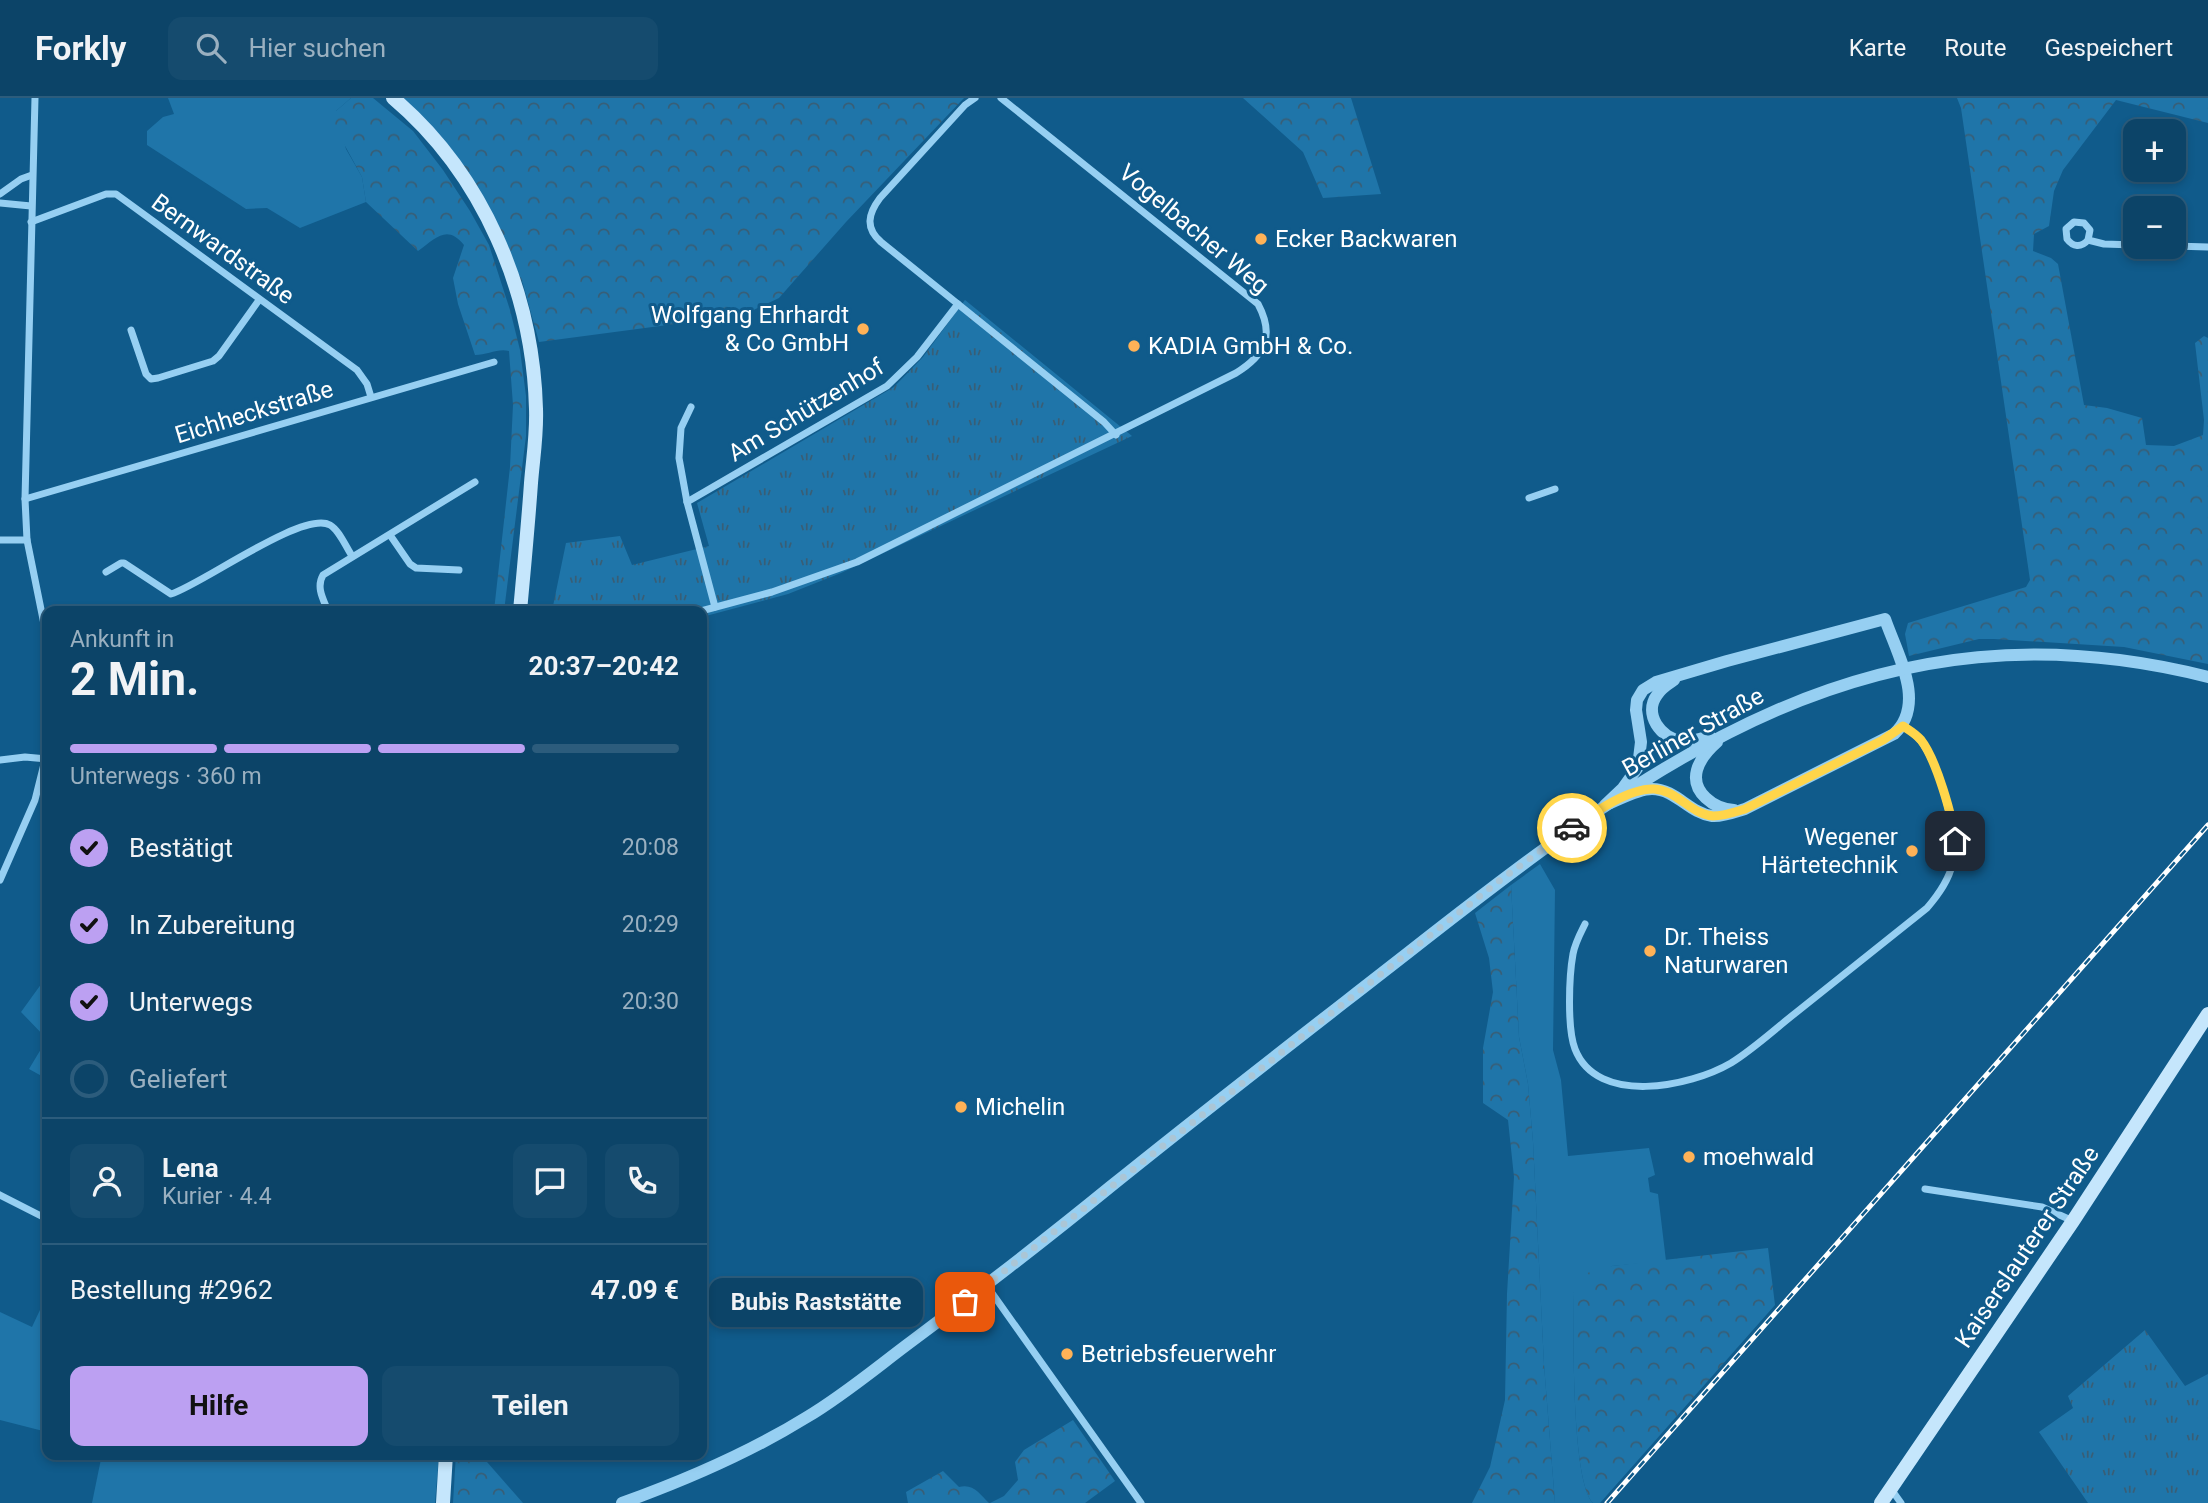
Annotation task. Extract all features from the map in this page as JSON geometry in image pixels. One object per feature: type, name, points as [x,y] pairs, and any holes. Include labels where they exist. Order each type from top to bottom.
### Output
[{"type":"main road","points":[[393,98],[428,133],[470,189],[502,248],[523,310],[535,380],[536,411],[520,606]]},
{"type":"main road","name":"Kaiserslauterer Straße","points":[[1881,1503],[2073,1221],[2208,1014]]},
{"type":"main road","points":[[443,1503],[446,1460]]},
{"type":"street","points":[[35,98],[25,499],[27,540],[42,614]]},
{"type":"street","points":[[975,98],[965,105],[872,208],[869,220],[871,231],[1104,422],[1116,435]]},
{"type":"street","name":"Vogelbacher Weg","points":[[707,609],[772,592],[857,562],[1116,435],[1251,363],[1265,343],[1264,314],[1244,291],[1001,98]]},
{"type":"street","points":[[0,194],[21,179],[32,175]]},
{"type":"street","name":"Bernwardstraße","points":[[31,222],[111,193],[357,370],[367,384],[371,397]]},
{"type":"street","points":[[0,203],[31,206]]},
{"type":"street","points":[[2088,240],[2123,245]]},
{"type":"street","points":[[2186,246],[2208,247]]},
{"type":"street","points":[[131,330],[146,374],[151,379],[158,378],[213,361],[259,300]]},
{"type":"street","name":"Am Schützenhof","points":[[687,502],[887,386],[917,357],[958,304]]},
{"type":"street","name":"Eichheckstraße","points":[[25,499],[494,362]]},
{"type":"street","points":[[691,407],[681,428],[681,477],[715,607]]},
{"type":"street","points":[[326,606],[320,589],[323,575],[475,482]]},
{"type":"street","points":[[1530,498],[1555,489]]},
{"type":"street","points":[[106,572],[124,563],[171,594],[259,547],[316,523],[327,523],[333,527],[352,556]]},
{"type":"street","points":[[390,535],[410,564],[416,568],[459,570]]},
{"type":"street","points":[[0,540],[27,540]]},
{"type":"street","points":[[1885,619],[1909,692],[1909,715],[1903,726],[1894,734],[1745,809],[1713,816],[1698,811],[1676,796],[1654,789],[1644,790],[1605,806],[1623,788],[1638,767],[1641,742],[1636,710],[1637,700],[1643,690],[1656,682],[1885,619]]},
{"type":"street","name":"Berliner Straße","points":[[622,1503],[642,1500],[725,1462],[834,1400],[986,1286],[1546,846],[1664,768],[1740,726],[1799,699],[1879,674],[1926,664],[1987,657],[2067,655],[2144,663],[2208,677]]},
{"type":"street","points":[[1684,674],[1657,693],[1653,702],[1655,722],[1659,730],[1679,741],[1691,741],[1740,726]]},
{"type":"street","points":[[1740,726],[1715,743],[1702,758],[1697,770],[1697,783],[1700,793],[1718,807],[1730,810],[1745,809]]},
{"type":"street","points":[[1585,924],[1576,941],[1573,956],[1570,1023],[1575,1049],[1587,1068],[1612,1082],[1646,1086],[1680,1082],[1730,1063],[1927,908],[1950,874],[1955,847],[1950,814],[1928,752],[1916,735],[1903,726]]},
{"type":"street","points":[[0,760],[25,757],[42,759]]},
{"type":"street","points":[[0,880],[32,810],[42,776]]},
{"type":"street","points":[[1925,1189],[2042,1207],[2073,1221]]},
{"type":"street","points":[[0,1195],[42,1216]]},
{"type":"street","points":[[986,1286],[1141,1503]]},
{"type":"street","points":[[1890,1489],[1901,1503]]},
{"type":"green space","points":[[168,98],[351,98],[336,111],[346,149],[362,177],[366,202],[300,228],[267,208],[246,209],[147,145],[147,131],[163,117],[174,114]]},
{"type":"green space","points":[[351,98],[373,98],[413,131],[443,170],[489,245],[520,350],[526,396],[526,436],[505,606],[495,606],[510,467],[513,405],[509,351],[475,355],[458,304],[453,278],[464,245],[447,234],[441,235],[418,251],[366,202],[362,177],[332,122],[336,111]]},
{"type":"green space","points":[[399,98],[964,98],[846,222],[779,298],[743,315],[539,342],[523,284],[497,223]]},
{"type":"green space","points":[[1243,98],[1351,98],[1381,194],[1323,198],[1303,152]]},
{"type":"green space","points":[[1957,98],[2208,98],[2208,123],[2116,100],[2063,170],[2054,191],[2049,226],[2034,234],[2033,251],[2058,264],[2084,405],[2107,408],[2142,418],[2146,445],[2174,446],[2203,435],[2204,420],[2195,343],[2204,336],[2208,338],[2208,664],[2124,647],[1994,639],[1979,639],[1909,656],[1905,634],[1908,623],[2026,587],[2030,580],[1961,108]]},
{"type":"green space","points":[[965,300],[1132,436],[841,573],[788,594],[707,616],[707,606],[553,606],[566,543],[620,536],[632,565],[709,546],[697,503],[894,387],[923,357]]},
{"type":"green space","points":[[1540,864],[1555,890],[1553,1050],[1561,1080],[1568,1156],[1649,1148],[1655,1175],[1648,1178],[1650,1192],[1658,1194],[1666,1261],[1612,1266],[1573,1293],[1577,1436],[1586,1489],[1593,1503],[1555,1503],[1544,1365],[1533,1142],[1528,1084],[1519,1037],[1511,885]]},
{"type":"green space","points":[[1511,885],[1519,1037],[1528,1084],[1533,1142],[1544,1365],[1555,1503],[1472,1503],[1490,1467],[1505,1400],[1507,1294],[1514,1177],[1508,1120],[1483,1103],[1483,1048],[1493,992],[1489,958],[1475,913]]},
{"type":"green space","points":[[42,983],[42,1034],[21,1012]]},
{"type":"green space","points":[[42,1047],[42,1076],[29,1069]]},
{"type":"green space","points":[[1768,1248],[1775,1305],[1600,1503],[1593,1503],[1586,1489],[1581,1466],[1575,1403],[1573,1293],[1580,1275],[1612,1266]]},
{"type":"green space","points":[[42,1306],[42,1431],[0,1420],[0,1312],[32,1327]]},
{"type":"green space","points":[[2145,1330],[2185,1386],[2208,1374],[2208,1503],[2088,1503],[2039,1432],[2073,1408],[2068,1396]]},
{"type":"green space","points":[[1073,1420],[1115,1481],[1085,1503],[990,1503],[1004,1496],[1018,1480],[1015,1462],[1024,1450]]},
{"type":"green space","points":[[101,1460],[439,1460],[435,1503],[92,1503]]},
{"type":"green space","points":[[456,1460],[485,1460],[523,1503],[453,1503]]},
{"type":"green space","points":[[943,1471],[959,1487],[972,1488],[989,1503],[908,1503],[906,1492]]},
{"type":"railway","points":[[1607,1503],[2208,825]]},
{"type":"way so far","points":[[965,1302],[1499,881],[1572,828]]},
{"type":"place","name":"Ecker Backwaren","points":[[1261,239]]},
{"type":"place","name":"Wolfgang Ehrhardt & Co GmbH","points":[[863,329]]},
{"type":"place","name":"KADIA GmbH & Co.","points":[[1134,346]]},
{"type":"place","name":"Wegener Härtetechnik","points":[[1912,851]]},
{"type":"place","name":"Dr. Theiss Naturwaren","points":[[1650,951]]},
{"type":"place","name":"Michelin","points":[[961,1107]]},
{"type":"place","name":"moehwald","points":[[1689,1157]]},
{"type":"place","name":"Bubis Raststätte","points":[[965,1302]]},
{"type":"place","name":"Betriebsfeuerwehr","points":[[1067,1354]]},
{"type":"route","points":[[1572,828],[1605,806],[1644,790],[1663,790],[1698,811],[1713,816],[1745,809],[1883,740],[1903,726],[1916,735],[1928,752],[1950,814],[1955,841]]}]
